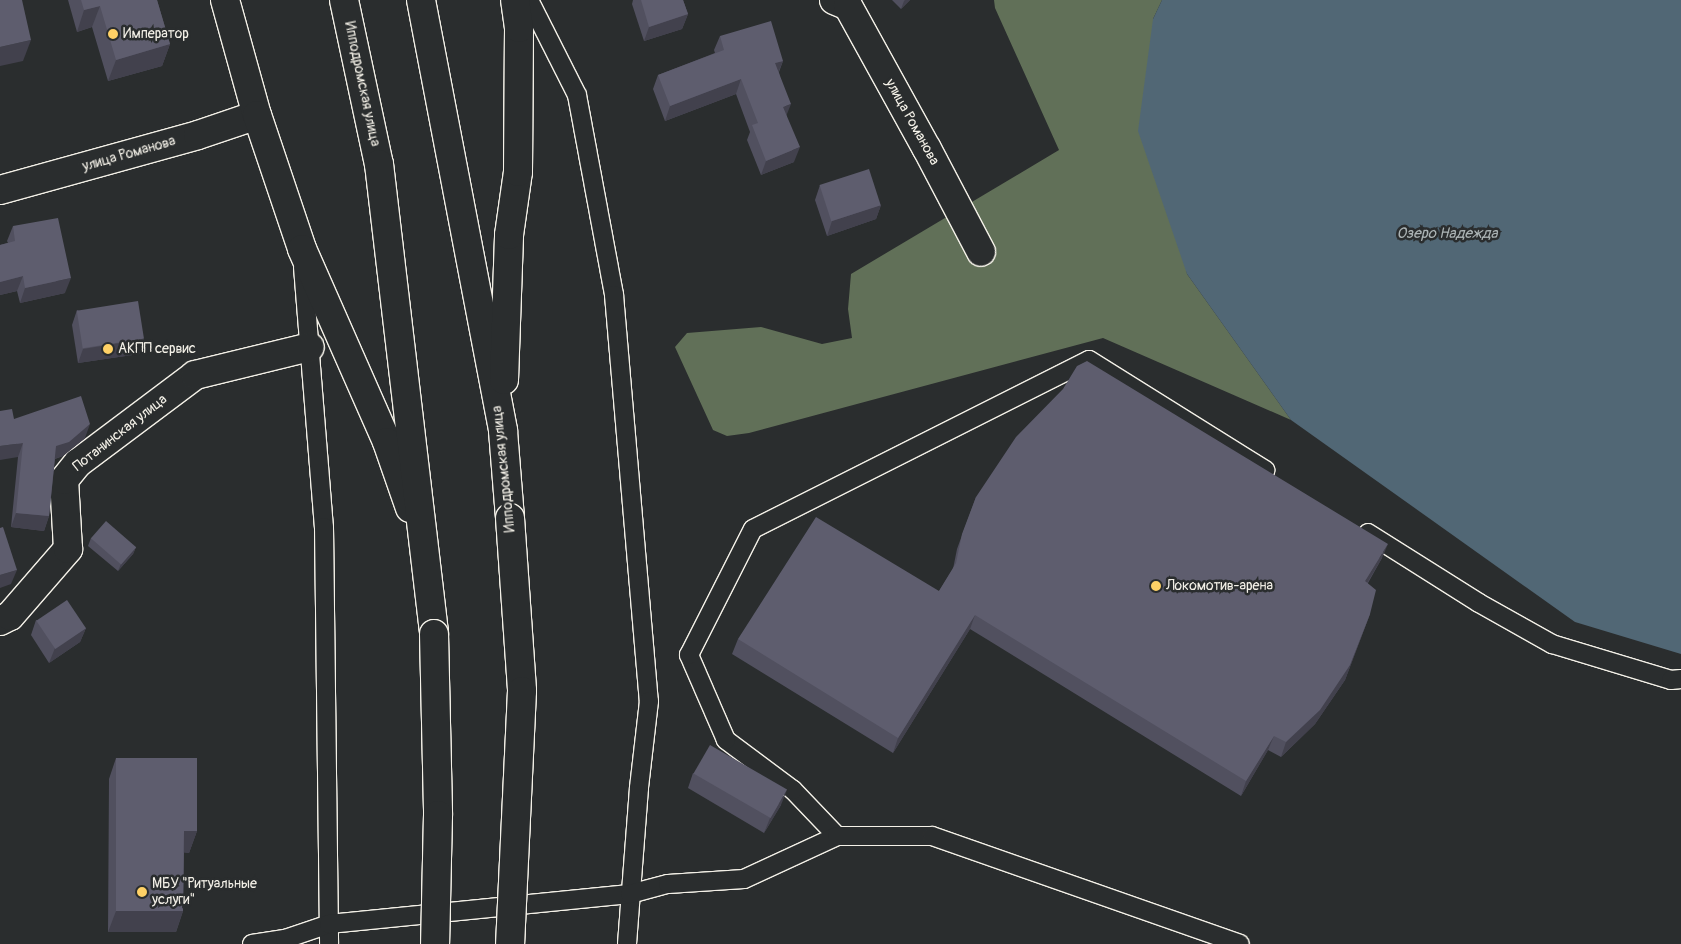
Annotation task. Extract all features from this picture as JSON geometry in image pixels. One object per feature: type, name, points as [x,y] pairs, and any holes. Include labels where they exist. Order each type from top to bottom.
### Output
[{"type":"main road","points":[[225,0],[257,115],[302,249],[387,442],[427,556]]},
{"type":"main road","name":"Ипподромская улица","points":[[344,0],[379,164],[427,556],[434,634],[438,815],[435,944]]},
{"type":"main road","name":"Ипподромская улица","points":[[421,0],[503,431],[522,690],[510,944]]},
{"type":"main road","points":[[503,431],[509,235],[518,172],[519,28],[515,0]]},
{"type":"main road","name":"улица Романова","points":[[834,0],[848,6],[981,252]]},
{"type":"main road","name":"улица Романова","points":[[0,190],[198,135],[257,115]]},
{"type":"main road","name":"Потанинская улица","points":[[0,621],[10,616],[68,549],[64,480],[78,464],[195,375],[310,347]]},
{"type":"lane","points":[[528,0],[577,95],[614,294],[649,701],[638,788],[627,944]]},
{"type":"lane","points":[[302,249],[324,527],[329,944]]},
{"type":"lane","points":[[837,836],[793,790],[726,740],[689,655],[753,529],[1089,360],[1276,476]]},
{"type":"lane","points":[[1352,524],[1479,603],[1552,644],[1671,680],[1681,679]]},
{"type":"lane","points":[[252,944],[284,939],[330,924],[630,894],[668,884],[744,878],[837,836],[932,836],[1240,944]]},
{"type":"green space","points":[[994,0],[1162,0],[1153,19],[1187,274],[1291,420],[1103,338],[749,433],[727,436],[713,430],[675,347],[687,333],[761,327],[822,344],[852,338],[848,309],[851,274],[1059,150],[995,8]]},
{"type":"water","name":"Озеро Надежда","points":[[1162,0],[1681,0],[1681,654],[1575,622],[1291,420],[1187,274],[1138,131],[1153,19]]},
{"type":"building","points":[[0,0],[22,0],[31,40],[0,47]]},
{"type":"building","points":[[81,0],[157,0],[170,44],[116,60],[100,6],[84,10]]},
{"type":"building","points":[[641,0],[683,0],[688,14],[649,27]]},
{"type":"building","points":[[771,21],[783,61],[775,63],[791,104],[783,107],[800,147],[766,161],[752,125],[758,123],[741,79],[670,106],[658,75],[724,50],[720,36]]},
{"type":"building","points":[[869,169],[881,205],[831,221],[820,185]]},
{"type":"building","points":[[58,218],[71,278],[25,288],[23,276],[0,282],[0,245],[15,241],[13,226]]},
{"type":"building","points":[[138,301],[144,339],[83,348],[77,311]]},
{"type":"building","name":"Локомотив-арена","points":[[1087,361],[1388,544],[1365,581],[1376,590],[1370,614],[1350,665],[1320,710],[1286,742],[1274,736],[1246,781],[975,615],[898,738],[738,639],[816,517],[939,591],[956,563],[962,534],[976,497],[1016,437],[1063,389],[1077,366]]},
{"type":"building","points":[[81,396],[90,424],[69,442],[56,446],[49,516],[16,513],[23,443],[0,446],[0,411],[12,409],[14,419]]},
{"type":"building","points":[[106,521],[136,547],[121,565],[91,538]]},
{"type":"building","points":[[3,527],[17,570],[0,575],[0,528]]},
{"type":"building","points":[[67,600],[86,628],[55,649],[36,621]]},
{"type":"building","points":[[710,745],[787,790],[771,818],[694,774]]},
{"type":"building","name":"МБУ \"Ритуальные услуги\"","points":[[116,758],[197,758],[197,831],[184,831],[183,911],[116,911]]},
{"type":"place","name":"Император","points":[[113,34]]},
{"type":"place","name":"АКПП сервис","points":[[108,349]]},
{"type":"place","name":"Локомотив-арена","points":[[1156,586]]},
{"type":"place","name":"МБУ \"Ритуальные услуги\"","points":[[142,892]]}]
